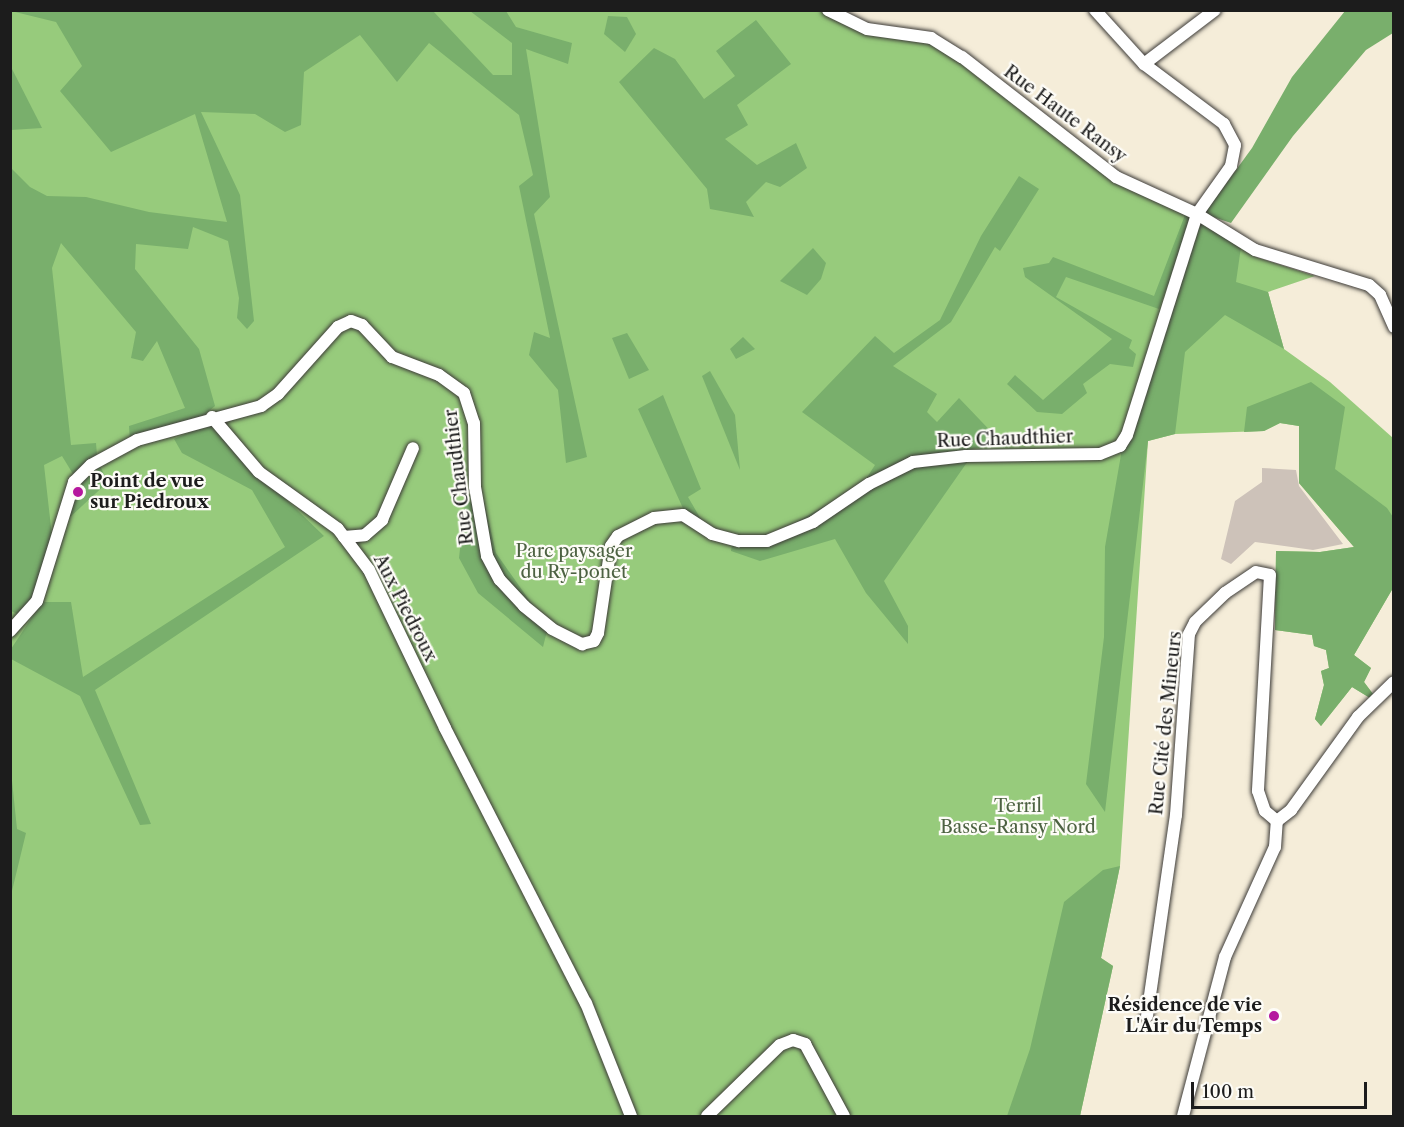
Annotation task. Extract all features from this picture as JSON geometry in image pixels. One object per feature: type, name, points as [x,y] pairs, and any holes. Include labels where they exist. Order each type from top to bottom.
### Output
[{"type":"street","name":"Rue Haute Ransy","points":[[828,10],[867,29],[931,38],[962,57],[1116,177],[1197,214],[1255,250],[1369,285],[1380,295],[1394,327]]},
{"type":"street","points":[[1095,10],[1144,64],[1224,124],[1235,145],[1231,166],[1197,214]]},
{"type":"street","points":[[1144,64],[1215,10]]},
{"type":"street","name":"Rue Chaudthier","points":[[212,417],[261,406],[278,394],[338,327],[351,321],[362,325],[392,357],[453,383],[471,405],[474,423],[476,488],[487,556],[500,580],[524,606],[563,635],[582,644],[588,643],[598,633],[610,546],[618,536],[654,518],[683,515],[712,534],[739,541],[768,541],[813,522],[869,484],[913,462],[966,456],[1100,454],[1120,446],[1127,435],[1197,214]]},
{"type":"street","points":[[10,632],[37,601],[74,482],[109,452],[212,417]]},
{"type":"street","name":"Aux Piedroux","points":[[212,417],[259,472],[345,537],[369,570],[445,728],[586,1003],[631,1116]]},
{"type":"street","points":[[345,537],[365,535],[382,520],[413,448]]},
{"type":"street","name":"Rue Cité des Mineurs","points":[[1147,1016],[1176,815],[1189,633],[1195,622],[1225,593],[1256,572],[1270,575],[1258,790],[1265,810],[1277,821]]},
{"type":"street","points":[[1183,1116],[1225,957],[1275,846],[1277,821],[1291,810],[1358,717],[1394,682]]},
{"type":"street","points":[[707,1116],[780,1045],[793,1040],[804,1044],[844,1116]]},
{"type":"shaded area","points":[[1262,468],[1296,470],[1299,486],[1343,544],[1313,550],[1255,542],[1231,564],[1221,559],[1235,501],[1262,482]]},
{"type":"green space","name":"Parc paysager du Ry-ponet","points":[[10,11],[828,11],[867,29],[931,38],[1116,177],[1233,235],[1253,256],[1315,276],[1268,292],[1284,349],[1330,382],[1393,438],[1393,588],[1354,655],[1371,668],[1364,682],[1373,694],[1370,698],[1352,687],[1321,726],[1315,719],[1324,685],[1321,671],[1329,668],[1326,650],[1314,646],[1312,635],[1275,630],[1276,551],[1320,552],[1354,547],[1299,483],[1299,426],[1280,423],[1264,431],[1175,434],[1148,441],[1120,866],[1101,958],[1113,966],[1080,1116],[11,1116]]},
{"type":"green space","points":[[11,11],[433,11],[493,75],[512,75],[512,43],[470,11],[506,11],[516,27],[572,43],[568,64],[526,49],[550,197],[534,214],[587,457],[566,463],[558,390],[529,355],[534,332],[550,338],[519,186],[533,175],[519,115],[429,43],[397,82],[360,35],[304,72],[301,125],[285,132],[255,114],[201,112],[240,195],[254,321],[247,329],[237,318],[239,298],[228,241],[193,227],[188,249],[136,244],[135,269],[199,349],[215,406],[199,419],[130,441],[129,426],[185,408],[157,341],[143,361],[131,358],[136,332],[61,243],[52,268],[71,445],[96,443],[97,455],[73,474],[62,456],[44,465],[52,536],[36,591],[20,615],[11,611],[10,167],[30,187],[47,196],[86,197],[149,212],[227,222],[195,114],[111,152],[60,91],[82,66],[56,22]]},
{"type":"green space","points":[[1345,11],[1393,11],[1393,33],[1366,50],[1293,136],[1231,223],[1204,214],[1252,148],[1292,77]]},
{"type":"green space","points":[[608,16],[627,17],[636,34],[625,52],[604,34]]},
{"type":"green space","points":[[756,20],[791,64],[737,105],[748,125],[725,139],[757,165],[796,143],[807,168],[780,187],[766,182],[746,202],[754,217],[710,209],[707,189],[619,82],[654,48],[675,59],[704,99],[735,76],[716,51]]},
{"type":"green space","points":[[11,67],[38,120],[42,128],[11,130]]},
{"type":"green space","points":[[1019,176],[1039,189],[1000,251],[995,247],[951,322],[893,366],[937,394],[927,412],[937,422],[959,398],[1002,443],[957,452],[968,461],[884,581],[908,626],[908,644],[866,593],[835,539],[760,561],[731,551],[733,538],[775,534],[862,485],[875,465],[802,412],[875,336],[894,353],[940,320],[981,236]]},
{"type":"green space","points":[[1185,215],[1191,220],[1159,309],[1066,277],[1056,297],[1132,340],[1129,348],[1136,354],[1133,367],[1110,364],[1083,384],[1087,393],[1062,414],[1037,412],[1007,384],[1015,375],[1043,400],[1112,339],[1025,277],[1023,268],[1049,263],[1053,257],[1154,296]]},
{"type":"green space","points":[[1200,224],[1241,247],[1236,282],[1268,292],[1284,349],[1225,315],[1185,352],[1175,434],[1148,441],[1105,812],[1086,784],[1104,637],[1105,547],[1122,449]]},
{"type":"green space","points":[[813,248],[826,263],[821,279],[807,295],[780,281]]},
{"type":"green space","points":[[627,333],[649,370],[629,379],[612,338]]},
{"type":"green space","points":[[743,337],[755,349],[736,359],[730,349]]},
{"type":"green space","points":[[710,371],[735,415],[740,470],[702,376]]},
{"type":"green space","points":[[1311,382],[1345,407],[1335,469],[1387,508],[1393,517],[1393,588],[1354,655],[1371,668],[1364,682],[1373,694],[1370,698],[1352,687],[1321,726],[1315,719],[1324,685],[1321,671],[1329,668],[1326,650],[1314,646],[1312,635],[1275,630],[1276,551],[1320,552],[1354,547],[1299,483],[1299,426],[1280,423],[1264,431],[1244,432],[1247,407]]},
{"type":"green space","points":[[663,395],[701,489],[688,497],[702,521],[686,515],[638,409]]},
{"type":"green space","points":[[208,424],[324,536],[95,690],[151,824],[140,825],[80,696],[11,659],[11,649],[42,602],[71,602],[83,677],[285,547],[252,490],[182,453],[174,439]]},
{"type":"green space","points":[[100,466],[108,482],[68,519],[74,486]]},
{"type":"green space","points":[[484,501],[496,553],[548,627],[543,647],[478,593],[459,558],[465,503]]},
{"type":"green space","points":[[11,771],[17,829],[26,833],[11,895]]},
{"type":"green space","points":[[1120,866],[1101,958],[1113,966],[1080,1116],[1007,1116],[1030,1049],[1064,902],[1103,870]]},
{"type":"place","name":"Point de vue sur Piedroux","points":[[78,492]]},
{"type":"place","name":"Résidence de vie L'Air du Temps","points":[[1274,1016]]},
{"type":"park label","name":"Terril Basse-Ransy Nord","points":[[1018,817]]}]
